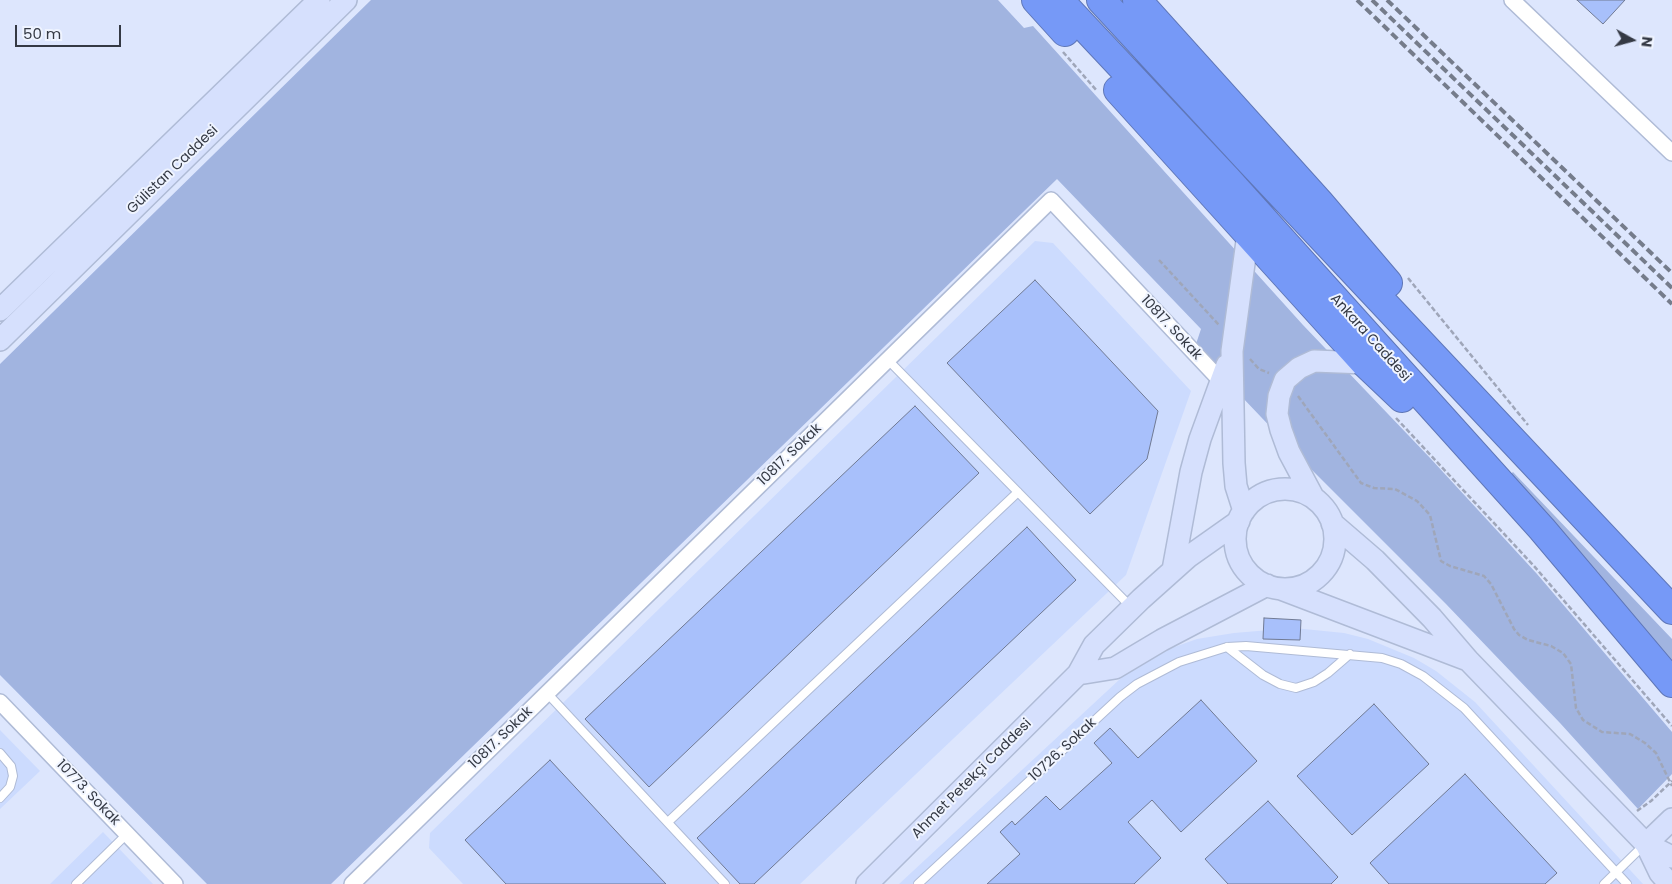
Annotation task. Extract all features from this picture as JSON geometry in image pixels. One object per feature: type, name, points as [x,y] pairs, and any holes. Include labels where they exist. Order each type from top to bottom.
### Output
[{"type":"highway","points":[[1036,0],[1365,363],[1542,529]]},
{"type":"highway","name":"Ankara Caddesi","points":[[1059,0],[1227,179],[1542,529],[1672,683]]},
{"type":"highway","points":[[1101,0],[1672,610]]},
{"type":"highway","points":[[1137,0],[1319,202],[1620,554]]},
{"type":"street","name":"Gülistan Caddesi","points":[[0,310],[319,0]]},
{"type":"street","name":"Gülistan Caddesi","points":[[0,340],[346,0]]},
{"type":"street","points":[[1512,0],[1672,153]]},
{"type":"street","name":"10817. Sokak","points":[[352,884],[1051,200],[1221,381]]},
{"type":"street","points":[[1248,234],[1233,346],[1234,463],[1241,516],[1235,543],[1238,554],[1249,573],[1273,587],[1468,660]]},
{"type":"street","points":[[1173,570],[1191,472],[1200,439],[1233,346]]},
{"type":"street","points":[[1078,674],[1115,668],[1162,640],[1273,587],[1290,588],[1300,586],[1311,582],[1323,570],[1332,556],[1334,545],[1332,523],[1328,513],[1313,497],[1289,452],[1280,430],[1277,414],[1280,396],[1285,380],[1299,368],[1314,361],[1365,363]]},
{"type":"street","points":[[1241,516],[1260,496],[1275,490],[1292,489],[1313,497]]},
{"type":"street","name":"Ahmet Petekçi Caddesi","points":[[867,884],[1078,674],[1094,645],[1173,570],[1241,516]]},
{"type":"street","points":[[1332,523],[1376,560],[1432,618],[1468,660],[1646,844],[1660,873],[1670,884]]},
{"type":"street","name":"10773. Sokak","points":[[0,702],[175,884]]},
{"type":"street","points":[[1646,844],[1672,819]]},
{"type":"street","points":[[1646,844],[1672,857]]},
{"type":"lane","points":[[888,360],[1132,608]]},
{"type":"lane","points":[[668,822],[1018,492]]},
{"type":"lane","points":[[1227,647],[1264,675],[1280,684],[1296,688],[1314,682],[1350,654]]},
{"type":"lane","name":"10726. Sokak","points":[[918,884],[1120,697],[1137,684],[1165,668],[1227,647],[1261,647],[1382,658],[1401,664],[1423,676],[1464,708],[1482,726],[1628,884]]},
{"type":"lane","points":[[547,693],[725,884]]},
{"type":"lane","points":[[0,753],[10,766],[13,776],[10,787],[0,798]]},
{"type":"lane","points":[[76,884],[127,834]]},
{"type":"lane","points":[[1604,884],[1646,844]]},
{"type":"path","points":[[1159,260],[1233,346],[1259,369],[1285,380],[1361,483],[1374,488],[1395,489],[1417,501],[1430,515],[1441,561],[1450,566],[1484,576],[1491,584],[1519,636],[1551,646],[1563,652],[1571,664],[1576,708],[1583,720],[1602,732],[1630,734],[1645,743],[1656,753],[1671,784],[1624,821]]},
{"type":"path","points":[[1404,272],[1533,430]]},
{"type":"shaded area","points":[[371,0],[998,0],[1024,28],[1033,26],[1303,325],[1431,459],[1537,574],[1672,732],[1672,774],[1638,809],[1560,723],[1446,604],[1301,459],[1201,354],[1196,344],[1201,329],[1057,179],[331,884],[207,884],[0,675],[0,364]]},
{"type":"shaded area","points":[[1035,241],[1053,243],[1191,391],[1126,575],[800,884],[463,884],[429,848],[430,833]]},
{"type":"shaded area","points":[[1513,472],[1672,639],[1672,679],[1500,484]]},
{"type":"shaded area","points":[[1294,628],[1344,633],[1368,639],[1414,658],[1436,671],[1475,702],[1643,884],[899,884],[1133,667],[1166,650],[1197,639],[1234,633]]},
{"type":"shaded area","points":[[0,730],[40,771],[0,809]]},
{"type":"shaded area","points":[[103,832],[153,884],[50,884]]},
{"type":"building","points":[[1577,0],[1625,0],[1603,24]]},
{"type":"building","points":[[1035,280],[1158,411],[1147,459],[1090,514],[947,363]]},
{"type":"building","points":[[915,406],[979,473],[649,787],[585,719]]},
{"type":"building","points":[[1027,527],[1076,580],[754,884],[740,884],[697,838]]},
{"type":"building","points":[[1264,618],[1301,620],[1300,640],[1263,639]]},
{"type":"building","points":[[1201,700],[1257,761],[1181,832],[1152,800],[1128,822],[1161,858],[1134,884],[987,884],[1020,854],[1000,832],[1012,821],[1015,825],[1046,796],[1060,810],[1112,763],[1094,743],[1110,728],[1138,758]]},
{"type":"building","points":[[1374,704],[1429,764],[1352,835],[1297,776]]},
{"type":"building","points":[[550,760],[666,884],[506,884],[465,840]]},
{"type":"building","points":[[1465,774],[1557,873],[1545,884],[1389,884],[1370,863]]},
{"type":"building","points":[[1268,801],[1338,877],[1331,884],[1228,884],[1205,859]]},
{"type":"railway","points":[[1357,0],[1672,304]]},
{"type":"railway","points":[[1372,0],[1672,288]]},
{"type":"railway","points":[[1387,0],[1672,273]]}]
